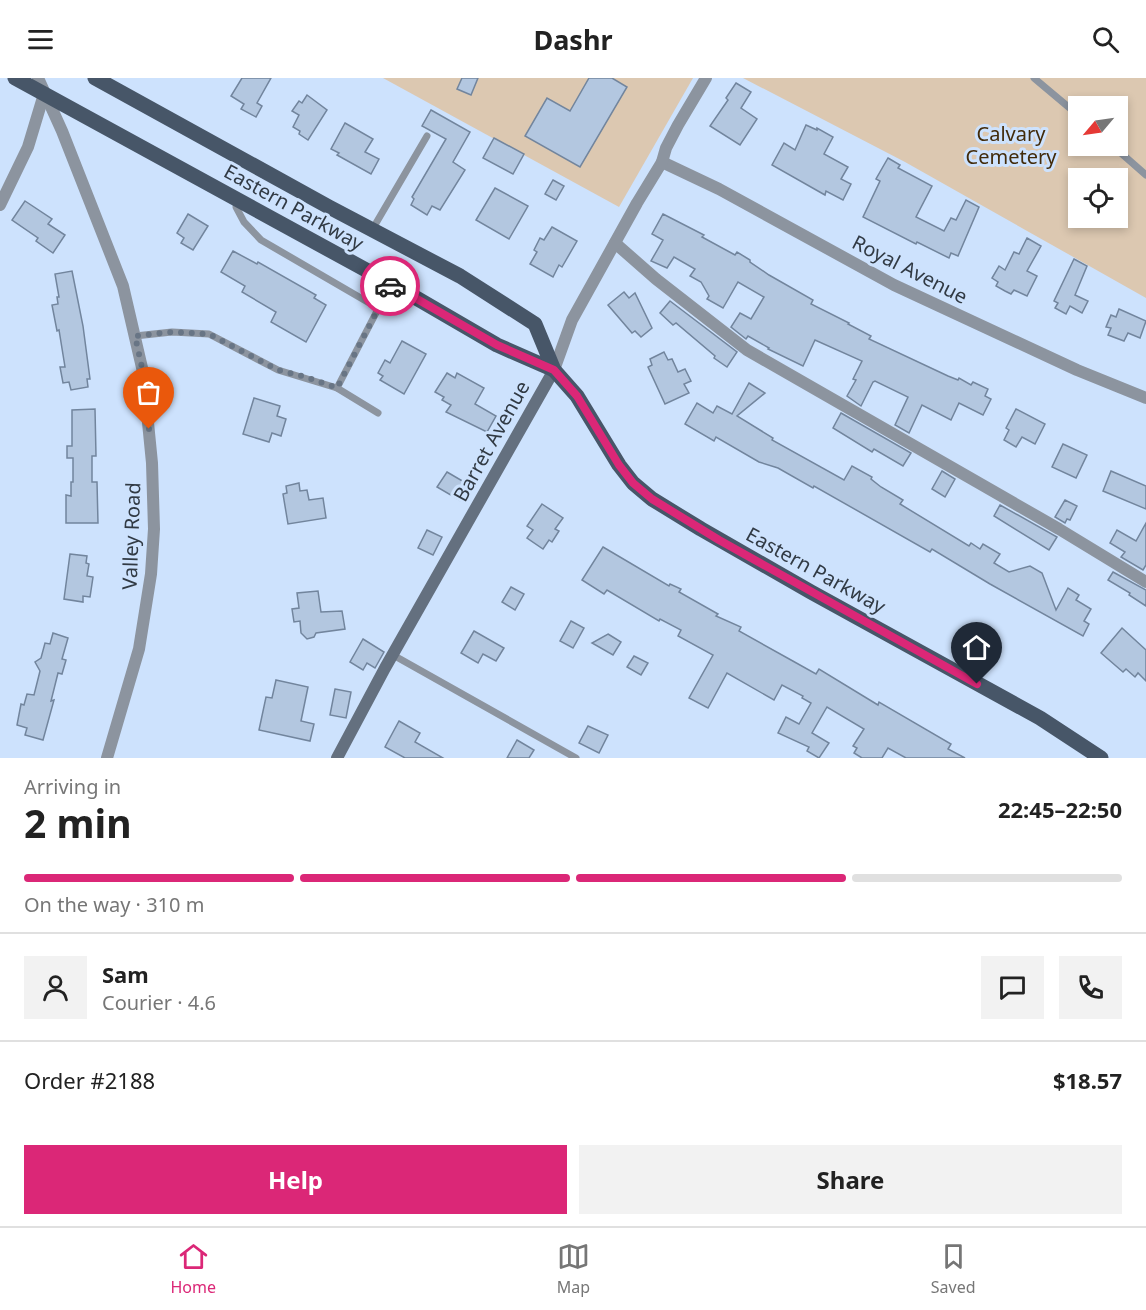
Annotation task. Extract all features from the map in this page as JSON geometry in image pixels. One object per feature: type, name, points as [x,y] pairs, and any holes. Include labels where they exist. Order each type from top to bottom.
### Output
[{"type":"main road","name":"Eastern Parkway","points":[[15,78],[391,284],[497,345],[554,370]]},
{"type":"main road","name":"Eastern Parkway","points":[[95,78],[460,276],[535,324],[554,370],[577,396],[619,465],[633,483],[652,499],[701,530],[1040,718],[1101,758]]},
{"type":"street","name":"Valley Road","points":[[38,78],[62,130],[123,286],[143,372],[153,463],[153,539],[145,620],[107,758]]},
{"type":"street","name":"Barret Avenue","points":[[337,758],[554,370],[572,320],[662,162],[674,133],[706,78]]},
{"type":"street","points":[[0,205],[28,147],[44,94]]},
{"type":"street","name":"Royal Avenue","points":[[662,162],[719,189],[904,290],[1077,370],[1146,398]]},
{"type":"street","points":[[615,243],[656,279],[747,350],[1059,529],[1146,582]]},
{"type":"lane","points":[[1034,78],[1068,107]]},
{"type":"lane","points":[[372,230],[427,136]]},
{"type":"lane","points":[[1124,156],[1146,175]]},
{"type":"lane","points":[[237,200],[236,207],[244,222],[261,240],[378,308]]},
{"type":"lane","points":[[337,388],[391,284]]},
{"type":"lane","points":[[135,336],[172,332],[209,334],[278,370],[337,388],[378,413]]},
{"type":"lane","points":[[393,655],[576,758]]},
{"type":"green space","points":[[383,78],[693,78],[619,207]]},
{"type":"green space","name":"Calvary Cemetery","points":[[743,78],[1146,78],[1146,298],[905,162]]},
{"type":"building","points":[[242,78],[271,78],[257,103],[262,106],[256,117],[241,109],[244,104],[231,96]]},
{"type":"building","points":[[462,78],[478,78],[471,95],[457,89]]},
{"type":"building","points":[[589,78],[612,78],[627,87],[580,167],[525,136],[547,98],[570,111]]},
{"type":"building","points":[[736,83],[751,92],[741,108],[757,119],[740,145],[710,126],[728,100],[726,98]]},
{"type":"building","points":[[307,95],[327,110],[308,140],[293,127],[299,115],[292,111],[299,101],[302,103]]},
{"type":"building","points":[[431,110],[470,132],[453,162],[465,170],[440,210],[432,206],[427,215],[411,205],[414,199],[412,197],[446,139],[422,126]]},
{"type":"building","points":[[345,123],[373,139],[365,152],[379,159],[371,174],[337,155],[339,153],[331,149]]},
{"type":"building","points":[[806,125],[833,137],[824,154],[848,167],[841,179],[851,184],[843,200],[826,191],[825,195],[772,165],[784,143],[795,150]]},
{"type":"building","points":[[494,138],[524,154],[513,174],[483,158]]},
{"type":"building","points":[[888,158],[900,165],[898,168],[932,186],[916,217],[944,231],[951,218],[956,220],[966,200],[979,207],[958,256],[951,253],[949,258],[863,217],[880,181],[876,179]]},
{"type":"building","points":[[553,180],[564,186],[556,200],[545,194]]},
{"type":"building","points":[[495,188],[528,206],[509,239],[476,220]]},
{"type":"building","points":[[25,201],[52,219],[48,224],[65,235],[53,253],[36,241],[38,238],[12,220]]},
{"type":"building","points":[[188,214],[208,226],[193,250],[181,243],[184,238],[177,233]]},
{"type":"building","points":[[663,214],[704,235],[702,237],[735,255],[737,252],[769,275],[813,300],[811,304],[871,336],[869,339],[948,376],[958,380],[959,378],[971,385],[973,382],[988,389],[985,396],[991,399],[983,415],[959,403],[951,420],[922,405],[909,433],[895,425],[908,397],[875,381],[861,406],[847,396],[856,380],[853,379],[862,361],[815,340],[803,366],[768,349],[748,336],[746,339],[731,327],[740,313],[751,319],[764,297],[738,282],[723,308],[707,299],[709,296],[701,282],[690,276],[695,269],[674,257],[667,268],[651,261],[663,240],[652,234]]},
{"type":"building","points":[[552,227],[577,241],[562,267],[559,265],[553,277],[530,264],[537,252],[534,250],[540,238],[544,240]]},
{"type":"building","points":[[1027,238],[1041,246],[1027,271],[1037,276],[1027,296],[1014,290],[1011,294],[996,286],[998,282],[992,278],[999,266],[1005,270],[1014,252],[1019,254]]},
{"type":"building","points":[[233,251],[257,264],[258,262],[316,295],[314,298],[326,305],[306,342],[271,322],[276,312],[242,292],[245,286],[221,272]]},
{"type":"building","points":[[1074,259],[1087,266],[1075,295],[1088,301],[1082,313],[1070,306],[1066,314],[1055,308],[1058,303],[1054,301]]},
{"type":"building","points":[[72,271],[83,326],[90,379],[87,379],[88,387],[71,390],[69,382],[63,383],[60,367],[65,367],[52,305],[58,304],[57,297],[59,297],[55,274]]},
{"type":"building","points":[[624,292],[629,298],[635,293],[652,328],[641,337],[635,331],[632,333],[608,305]]},
{"type":"building","points":[[670,301],[737,352],[727,367],[676,323],[673,325],[660,313]]},
{"type":"building","points":[[1119,309],[1146,321],[1140,338],[1128,333],[1124,341],[1108,335],[1111,328],[1106,327],[1111,315],[1116,317]]},
{"type":"building","points":[[402,341],[426,354],[404,394],[380,380],[383,376],[378,373],[385,360],[390,363]]},
{"type":"building","points":[[664,352],[668,360],[672,359],[678,372],[685,369],[691,381],[684,384],[689,393],[665,404],[648,367],[652,365],[650,359]]},
{"type":"building","points":[[447,373],[455,378],[457,373],[484,388],[475,404],[496,416],[487,432],[446,412],[451,405],[435,392]]},
{"type":"building","points":[[749,383],[765,393],[737,416],[773,438],[772,440],[844,480],[852,466],[872,477],[871,479],[881,487],[903,500],[900,504],[969,546],[971,543],[980,549],[983,544],[1000,554],[994,563],[1009,572],[1030,566],[1042,573],[1056,610],[1068,588],[1079,595],[1076,600],[1091,609],[1084,621],[1089,624],[1083,636],[932,549],[930,552],[814,486],[813,488],[778,468],[759,462],[716,437],[714,441],[685,424],[697,403],[713,413],[717,406],[732,414]]},
{"type":"building","points":[[254,398],[280,406],[277,416],[286,419],[281,436],[272,433],[269,442],[243,434]]},
{"type":"building","points":[[95,409],[96,456],[92,456],[92,482],[97,482],[98,523],[66,523],[66,495],[71,496],[71,482],[73,482],[73,458],[67,458],[67,446],[72,446],[72,410]]},
{"type":"building","points":[[1016,409],[1045,424],[1035,444],[1022,437],[1016,447],[1004,440],[1009,430],[1006,428]]},
{"type":"building","points":[[841,413],[911,453],[903,466],[874,449],[872,452],[833,428]]},
{"type":"building","points":[[1063,444],[1087,455],[1076,478],[1052,467]]},
{"type":"building","points":[[942,471],[955,479],[945,497],[932,489]]},
{"type":"building","points":[[1111,471],[1146,486],[1146,509],[1103,491]]},
{"type":"building","points":[[447,472],[471,486],[461,501],[437,487]]},
{"type":"building","points":[[299,483],[300,491],[307,490],[309,500],[323,498],[326,518],[288,524],[283,494],[287,493],[286,486]]},
{"type":"building","points":[[1065,500],[1077,506],[1070,520],[1067,519],[1065,523],[1055,517]]},
{"type":"building","points":[[542,504],[563,518],[555,529],[559,531],[552,542],[549,540],[543,549],[527,538],[533,530],[527,526]]},
{"type":"building","points":[[1000,505],[1057,537],[1049,550],[994,516]]},
{"type":"building","points":[[1146,523],[1146,565],[1143,570],[1121,557],[1125,552],[1110,543],[1117,530],[1136,541]]},
{"type":"building","points":[[427,530],[442,537],[433,555],[418,548]]},
{"type":"building","points":[[603,547],[669,586],[670,584],[681,589],[679,592],[718,614],[716,616],[741,627],[739,631],[816,674],[819,669],[878,705],[879,702],[951,744],[948,749],[965,758],[906,758],[888,748],[882,758],[862,758],[854,753],[857,748],[853,746],[864,729],[827,707],[812,733],[829,743],[819,758],[807,751],[809,747],[778,733],[786,717],[799,724],[811,703],[782,685],[774,700],[727,673],[708,708],[689,698],[713,655],[678,636],[681,630],[660,619],[659,621],[607,590],[604,594],[582,580]]},
{"type":"building","points":[[70,554],[87,556],[86,563],[89,564],[87,576],[93,577],[90,597],[83,596],[83,602],[64,599]]},
{"type":"building","points":[[1113,572],[1146,590],[1146,606],[1108,580]]},
{"type":"building","points":[[511,587],[524,594],[515,610],[502,602]]},
{"type":"building","points":[[318,591],[321,612],[342,611],[345,629],[316,633],[314,637],[307,639],[301,633],[300,621],[294,622],[292,609],[299,608],[297,593]]},
{"type":"building","points":[[571,621],[584,628],[573,648],[560,641]]},
{"type":"building","points":[[1122,628],[1146,650],[1146,681],[1138,673],[1135,677],[1126,669],[1123,672],[1101,653]]},
{"type":"building","points":[[474,631],[504,648],[496,661],[483,654],[478,663],[461,653]]},
{"type":"building","points":[[53,633],[68,638],[62,659],[66,660],[62,674],[58,673],[51,701],[54,700],[43,740],[25,735],[27,728],[17,725],[21,704],[24,705],[27,694],[34,695],[40,671],[35,662],[41,658],[45,643],[50,644]]},
{"type":"building","points":[[608,634],[621,642],[613,655],[592,643]]},
{"type":"building","points":[[363,639],[384,652],[375,668],[367,663],[363,670],[350,662]]},
{"type":"building","points":[[634,656],[648,663],[641,675],[627,667]]},
{"type":"building","points":[[276,680],[308,687],[301,721],[314,724],[310,741],[259,730],[266,697],[272,698]]},
{"type":"building","points":[[335,689],[351,692],[346,718],[330,715]]},
{"type":"building","points":[[399,721],[420,733],[415,742],[443,758],[405,758],[385,747]]},
{"type":"building","points":[[588,726],[608,735],[599,753],[579,743]]},
{"type":"building","points":[[517,740],[534,750],[529,758],[507,758]]},
{"type":"way so far","points":[[149,429],[143,372],[135,336],[172,332],[209,334],[278,370],[337,388],[390,286]]},
{"type":"route","points":[[390,286],[391,284],[497,345],[554,370],[577,396],[619,465],[633,483],[652,499],[701,530],[977,684]]}]
